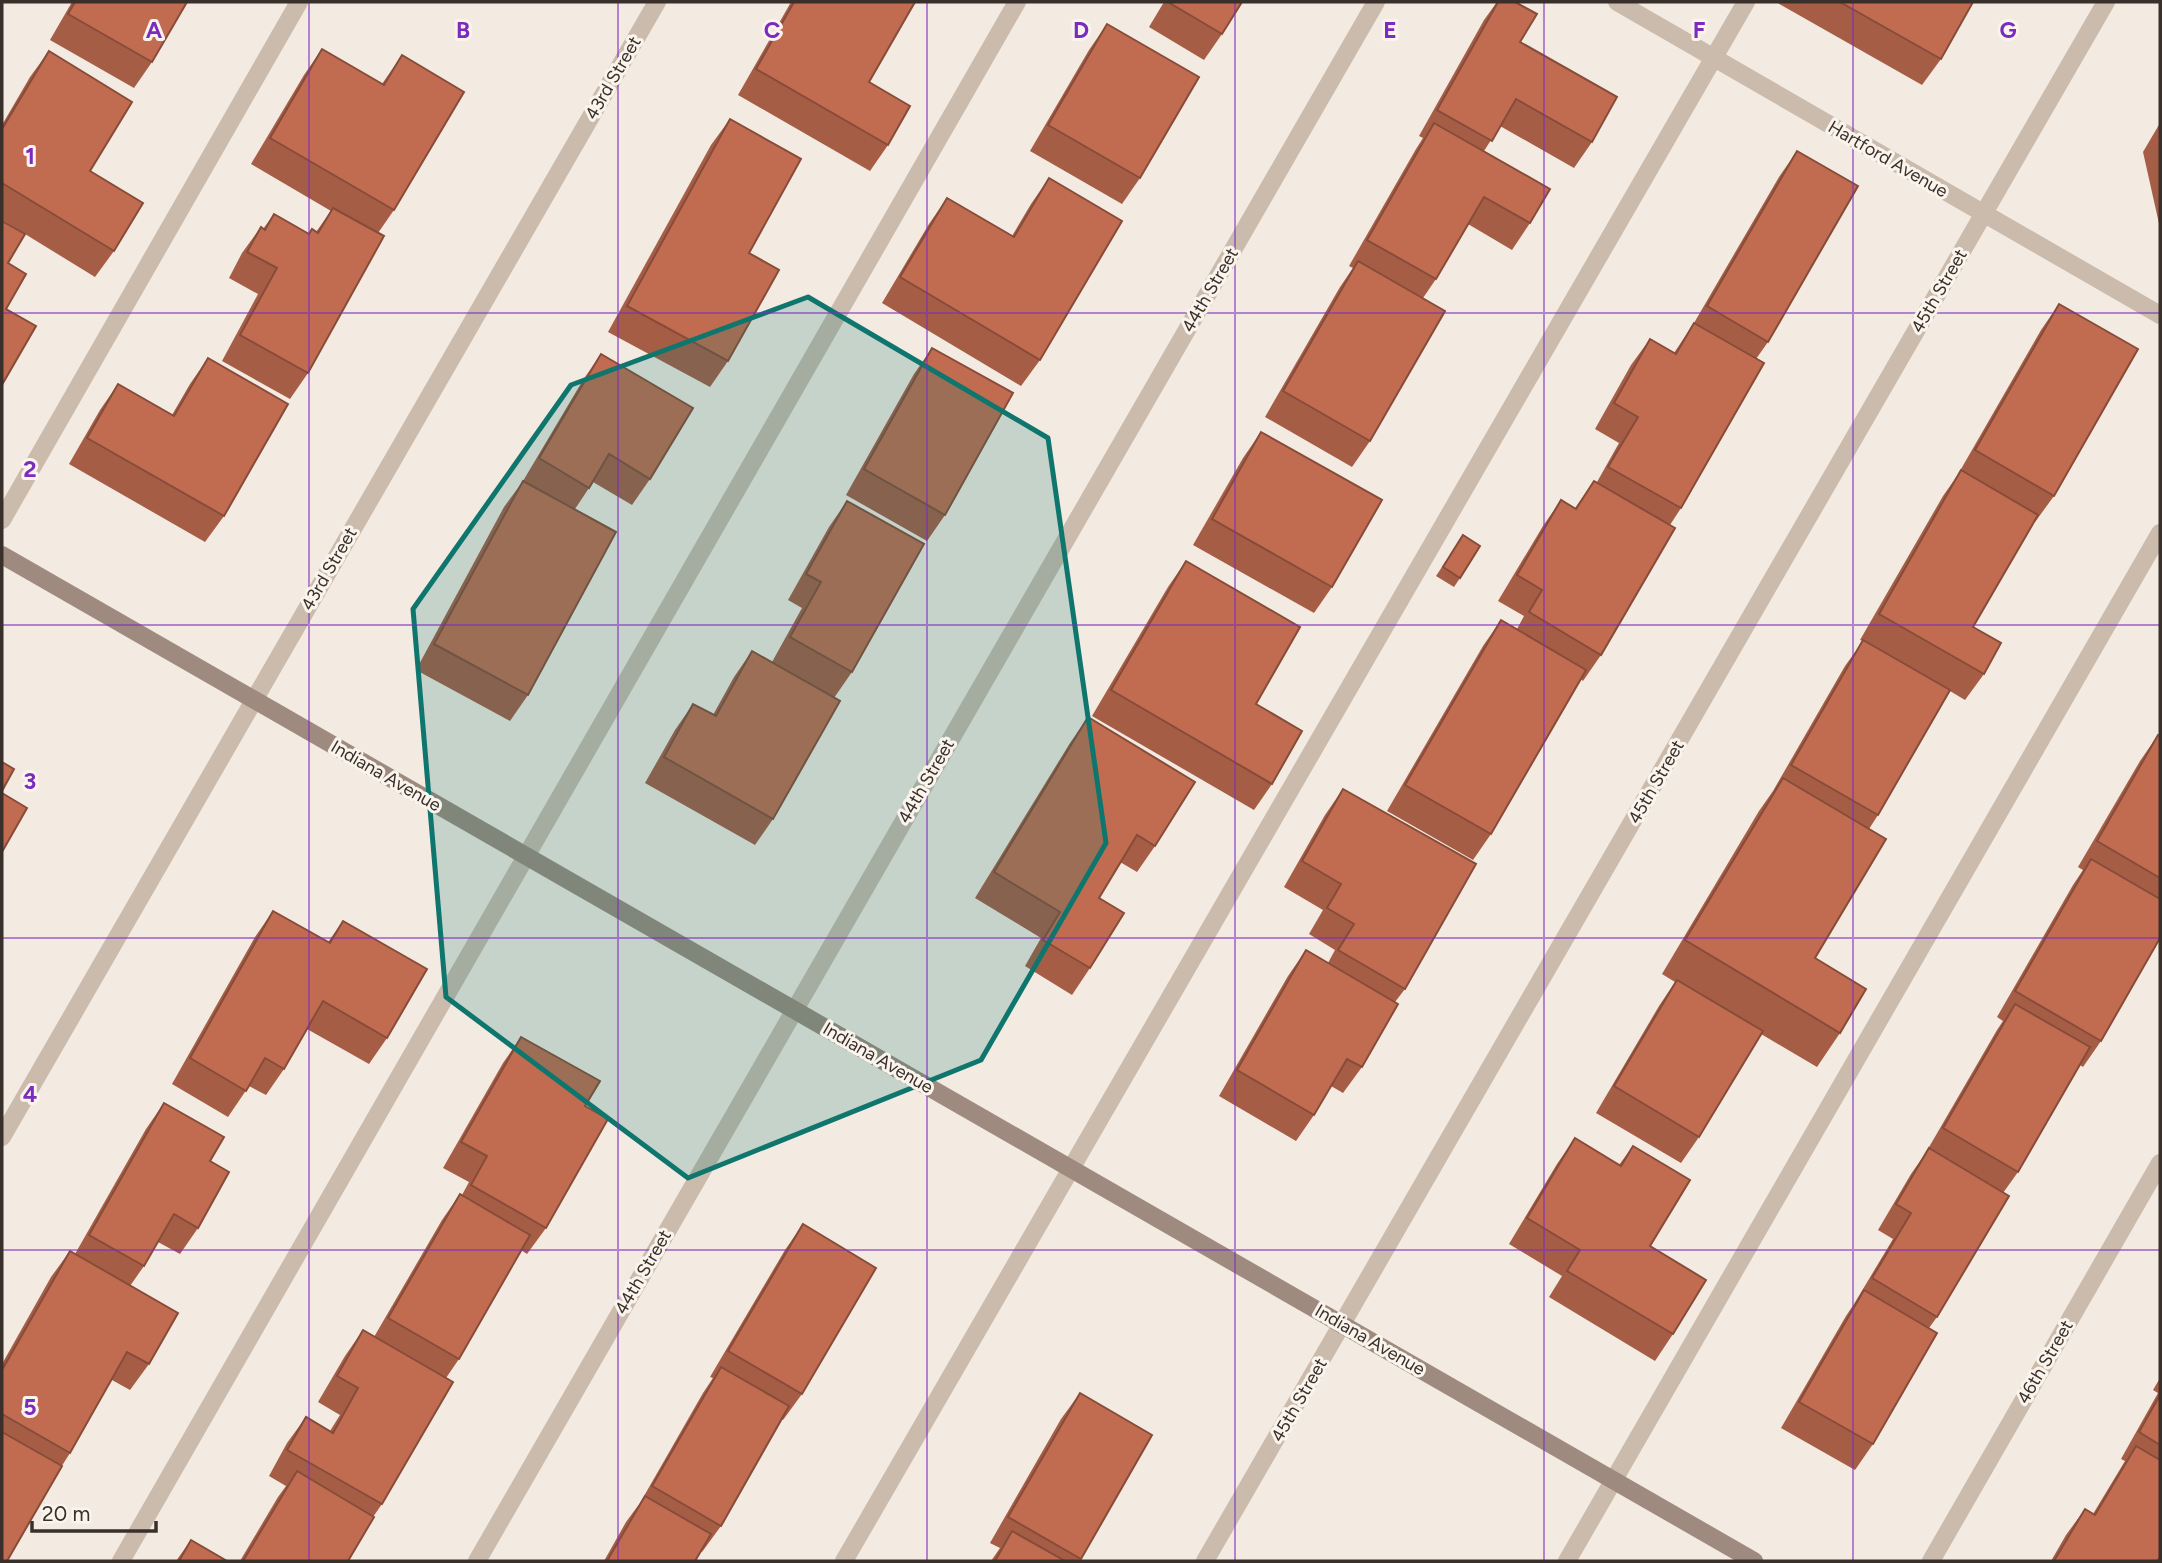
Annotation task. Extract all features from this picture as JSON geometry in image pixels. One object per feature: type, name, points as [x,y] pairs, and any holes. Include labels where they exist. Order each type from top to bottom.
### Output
[{"type":"main road","name":"Indiana Avenue","points":[[2,555],[1755,1561]]},
{"type":"street","points":[[2,520],[299,2]]},
{"type":"street","name":"43rd Street","points":[[2,1137],[657,2]]},
{"type":"street","points":[[121,1561],[1017,2]]},
{"type":"street","name":"44th Street","points":[[477,1561],[1376,2]]},
{"type":"street","name":"Hartford Avenue","points":[[1617,2],[2160,315]]},
{"type":"street","points":[[844,1561],[1746,2]]},
{"type":"street","name":"45th Street","points":[[1205,1561],[2106,2]]},
{"type":"street","points":[[1567,1561],[2160,533]]},
{"type":"street","name":"46th Street","points":[[1931,1561],[2160,1163]]},
{"type":"highlighted area","points":[[808,297],[1048,438],[1106,843],[981,1060],[688,1178],[446,997],[413,609],[571,385]]},
{"type":"building","points":[[75,2],[187,2],[152,62],[68,14]]},
{"type":"building","points":[[794,2],[915,2],[869,82],[910,106],[888,145],[756,69]]},
{"type":"building","points":[[1168,2],[1242,2],[1222,34]]},
{"type":"building","points":[[1498,2],[1515,2],[1537,14],[1520,42],[1617,97],[1592,142],[1516,99],[1492,141],[1437,110]]},
{"type":"building","points":[[1840,2],[1973,2],[1941,59]]},
{"type":"building","points":[[1107,24],[1199,77],[1140,178],[1048,125]]},
{"type":"building","points":[[322,49],[384,85],[402,55],[464,92],[394,210],[270,138]]},
{"type":"building","points":[[49,51],[132,102],[90,171],[143,203],[114,251],[2,183],[2,129]]},
{"type":"building","points":[[730,119],[801,159],[749,253],[779,270],[728,361],[627,306]]},
{"type":"building","points":[[1434,123],[1550,189],[1530,223],[1484,197],[1436,279],[1367,240]]},
{"type":"building","points":[[1797,151],[1858,186],[1768,342],[1707,306]]},
{"type":"building","points":[[1049,178],[1122,221],[1040,360],[900,277],[947,198],[1014,237]]},
{"type":"building","points":[[333,208],[384,236],[308,373],[240,335],[277,268],[247,252],[261,227],[265,230],[274,214],[309,234],[312,229],[318,233]]},
{"type":"building","points":[[2,221],[25,234],[8,263],[26,274],[6,309],[36,326],[3,383],[2,382]]},
{"type":"building","points":[[1358,261],[1445,311],[1370,441],[1283,391]]},
{"type":"building","points":[[2059,304],[2138,349],[2054,496],[1975,450]]},
{"type":"building","points":[[1694,323],[1764,363],[1681,508],[1608,467],[1638,417],[1614,403],[1650,339],[1676,354]]},
{"type":"building","points":[[932,348],[1013,393],[945,515],[864,469]]},
{"type":"building","points":[[601,354],[693,408],[650,479],[609,454],[589,488],[539,458]]},
{"type":"building","points":[[208,358],[288,404],[224,516],[87,438],[118,384],[174,416]]},
{"type":"building","points":[[1261,432],[1382,500],[1332,587],[1212,519]]},
{"type":"building","points":[[1961,470],[2038,515],[1973,627],[2001,643],[1984,674],[1879,614]]},
{"type":"building","points":[[523,481],[616,532],[528,695],[434,644]]},
{"type":"building","points":[[1594,481],[1675,528],[1601,655],[1529,612],[1542,590],[1517,575],[1561,500],[1576,509]]},
{"type":"building","points":[[847,501],[924,544],[852,672],[790,637],[821,582],[806,574]]},
{"type":"building","points":[[1463,535],[1480,546],[1460,578],[1443,567]]},
{"type":"building","points":[[1186,561],[1300,627],[1256,704],[1302,731],[1272,784],[1111,690]]},
{"type":"building","points":[[1501,620],[1586,670],[1491,834],[1405,785]]},
{"type":"building","points":[[1863,640],[1950,690],[1878,815],[1791,765]]},
{"type":"building","points":[[752,651],[840,701],[773,819],[664,757],[693,704],[716,716]]},
{"type":"building","points":[[1088,717],[1195,782],[1155,846],[1137,835],[1099,898],[1124,913],[1090,968],[1043,940],[1060,912],[994,872]]},
{"type":"building","points":[[2158,735],[2160,736],[2160,878],[2097,841]]},
{"type":"building","points":[[2,762],[14,769],[2,791]]},
{"type":"building","points":[[1783,778],[1886,839],[1815,958],[1866,989],[1840,1033],[1685,940]]},
{"type":"building","points":[[1343,789],[1476,864],[1405,989],[1338,950],[1354,924],[1327,908],[1341,884],[1302,861]]},
{"type":"building","points":[[2,793],[27,808],[2,852]]},
{"type":"building","points":[[2091,859],[2160,899],[2160,938],[2101,1041],[2015,991]]},
{"type":"building","points":[[273,911],[330,943],[343,921],[427,969],[387,1038],[323,1001],[284,1069],[265,1058],[246,1091],[190,1058]]},
{"type":"building","points":[[1306,950],[1398,1004],[1362,1067],[1347,1059],[1314,1115],[1237,1070]]},
{"type":"building","points":[[1677,980],[1763,1031],[1699,1137],[1614,1086]]},
{"type":"building","points":[[2015,1004],[2090,1047],[2018,1172],[1943,1128]]},
{"type":"building","points":[[521,1037],[600,1081],[585,1106],[608,1119],[546,1228],[471,1185],[487,1156],[461,1142]]},
{"type":"building","points":[[164,1103],[224,1137],[210,1161],[229,1172],[198,1228],[174,1214],[144,1266],[89,1235]]},
{"type":"building","points":[[1575,1138],[1621,1166],[1633,1146],[1690,1180],[1650,1246],[1706,1280],[1673,1334],[1567,1271],[1580,1250],[1527,1218]]},
{"type":"building","points":[[1929,1148],[2009,1196],[1937,1317],[1872,1278],[1911,1213],[1896,1204]]},
{"type":"building","points":[[460,1194],[530,1235],[459,1359],[388,1318]]},
{"type":"building","points":[[803,1224],[876,1268],[802,1394],[728,1351]]},
{"type":"building","points":[[70,1251],[178,1313],[149,1364],[127,1352],[70,1453],[2,1414],[2,1370]]},
{"type":"building","points":[[1864,1290],[1937,1333],[1873,1444],[1799,1402]]},
{"type":"building","points":[[363,1330],[453,1382],[382,1504],[287,1450],[306,1417],[333,1433],[358,1388],[337,1376]]},
{"type":"building","points":[[721,1367],[789,1406],[721,1526],[652,1486]]},
{"type":"building","points":[[1080,1393],[1152,1435],[1081,1559],[1008,1517]]},
{"type":"building","points":[[2160,1395],[2160,1445],[2139,1432]]},
{"type":"building","points":[[2,1432],[62,1466],[7,1561],[2,1561]]},
{"type":"building","points":[[2136,1446],[2160,1460],[2160,1561],[2054,1561],[2085,1509],[2095,1515]]},
{"type":"building","points":[[297,1471],[374,1517],[348,1561],[243,1561]]},
{"type":"building","points":[[645,1496],[711,1534],[695,1561],[607,1561]]},
{"type":"building","points":[[1012,1531],[1065,1561],[995,1561]]},
{"type":"building","points":[[191,1540],[227,1561],[179,1561]]}]
